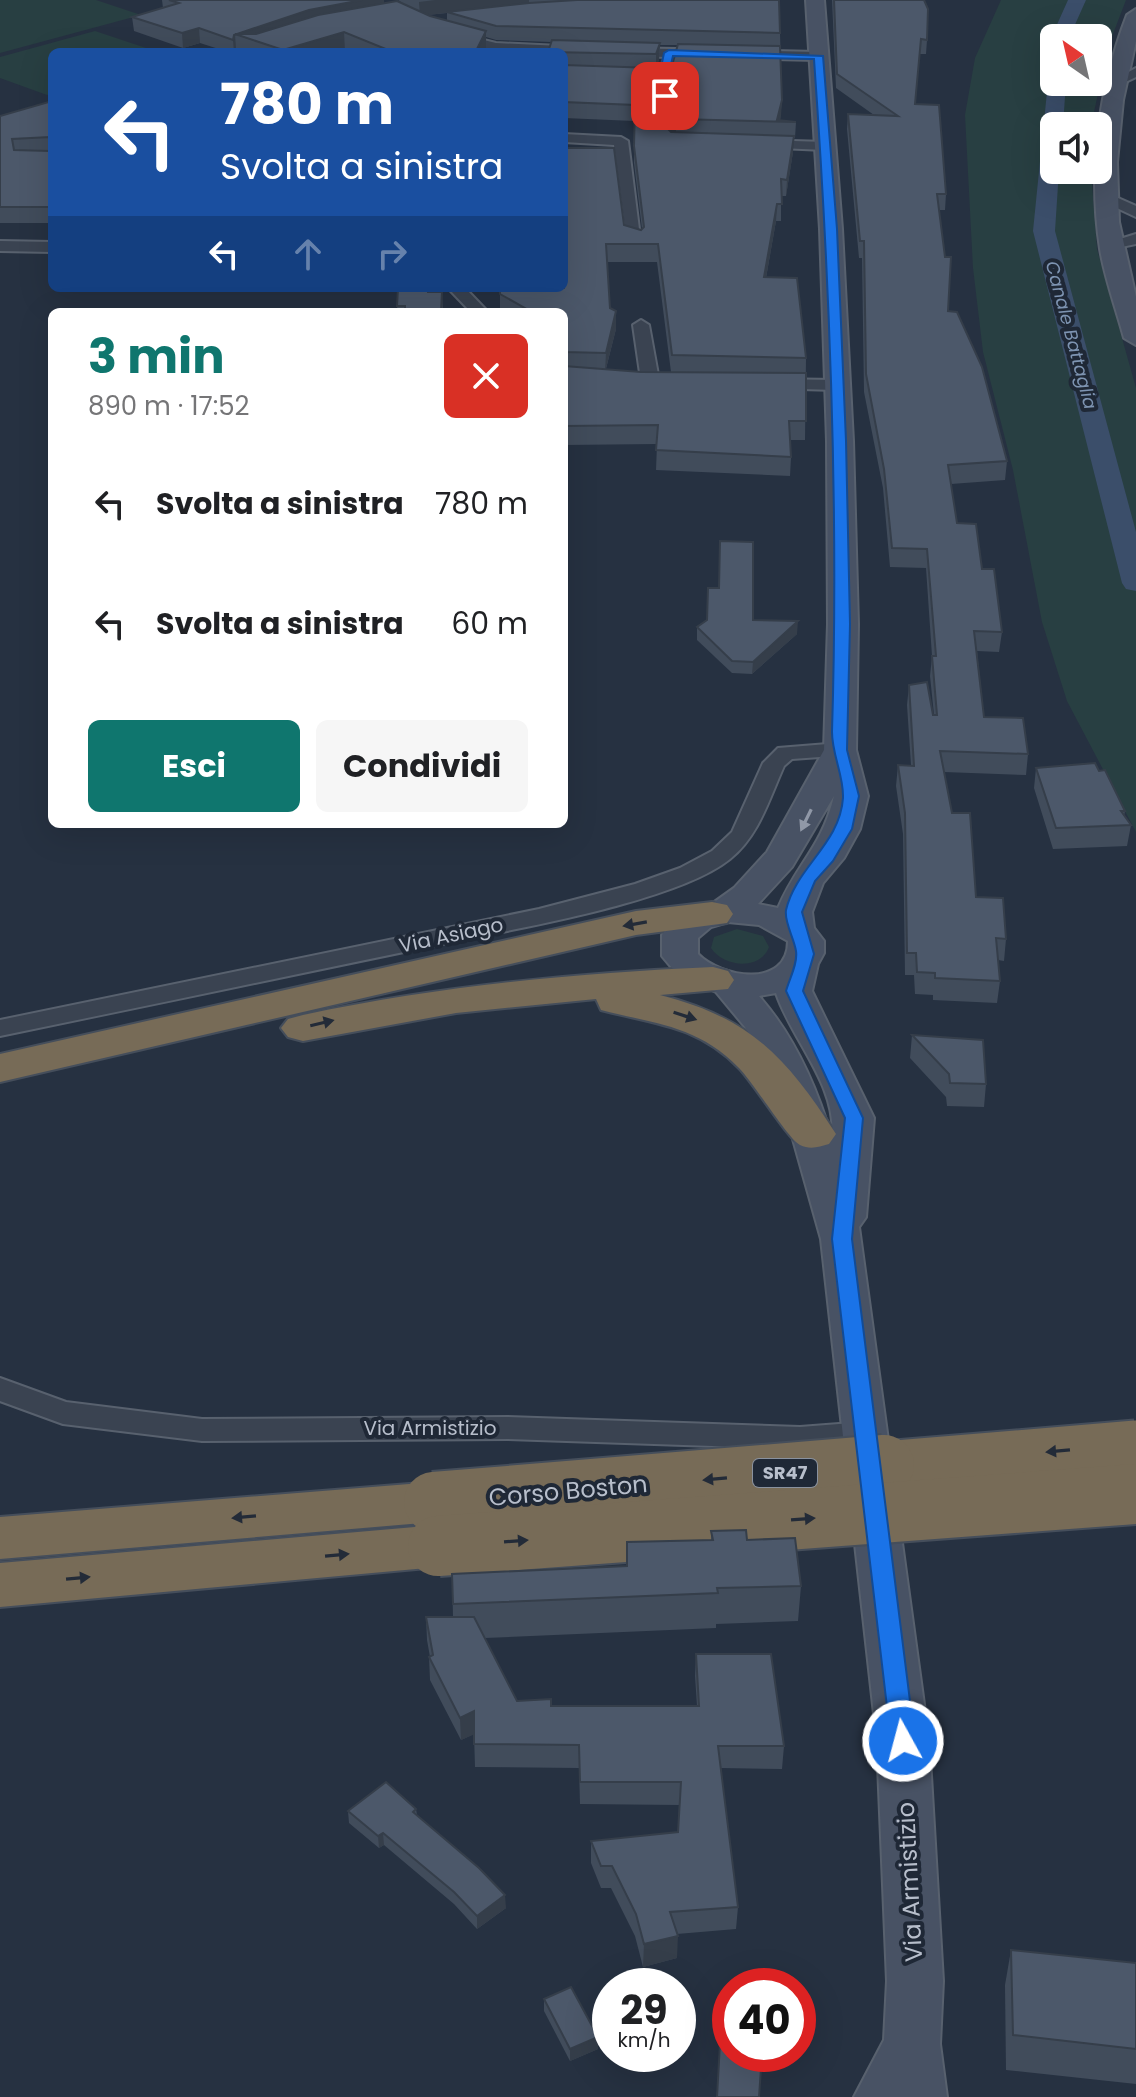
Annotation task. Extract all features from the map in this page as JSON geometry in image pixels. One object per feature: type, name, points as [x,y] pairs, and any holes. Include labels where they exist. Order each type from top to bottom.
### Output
[{"type":"highway","points":[[0,1068],[482,956],[636,923],[719,912]]},
{"type":"highway","points":[[0,1096],[338,1020],[581,984],[721,982]]},
{"type":"highway","points":[[526,991],[650,1005],[708,1024],[751,1053],[772,1073],[813,1134]]},
{"type":"highway","name":"Corso Boston","points":[[0,1585],[436,1524],[1136,1444]]},
{"type":"highway","name":"Corso Boston","points":[[0,1538],[108,1528],[436,1524],[1136,1494]]},
{"type":"highway","points":[[0,1524],[108,1528]]},
{"type":"street","name":"Via Armistizio","points":[[815,0],[836,385],[843,624],[840,750],[851,796],[843,829],[827,858],[807,880],[794,912],[798,948],[794,991],[801,1011],[822,1044],[854,1118],[842,1239]]},
{"type":"street","points":[[1134,24],[1131,54],[1115,83],[1108,133],[1111,238],[1136,338]]},
{"type":"street","points":[[463,48],[438,36],[524,48]]},
{"type":"street","points":[[568,51],[594,51]]},
{"type":"street","points":[[609,52],[668,58]]},
{"type":"street","points":[[666,114],[663,77],[668,58]]},
{"type":"street","points":[[568,60],[818,61]]},
{"type":"street","points":[[1115,83],[1136,72]]},
{"type":"street","points":[[568,74],[663,77]]},
{"type":"street","points":[[568,138],[621,141],[635,242]]},
{"type":"street","points":[[747,143],[825,146]]},
{"type":"street","points":[[1109,199],[1136,212]]},
{"type":"street","points":[[1111,238],[1136,228]]},
{"type":"street","points":[[1111,238],[1136,239]]},
{"type":"street","points":[[0,246],[48,247]]},
{"type":"street","points":[[460,292],[476,308]]},
{"type":"street","points":[[641,325],[650,380]]},
{"type":"street","points":[[753,383],[836,385]]},
{"type":"street","name":"Via Armistizio","points":[[840,750],[798,836],[752,894],[687,926],[678,946],[687,965],[721,982],[762,1023],[776,1048],[799,1093],[842,1239],[903,1741],[915,1981],[915,2071]]},
{"type":"street","name":"Via Asiago","points":[[0,1028],[541,916],[643,889],[688,873],[720,856],[742,835],[774,763],[786,753],[840,750]]},
{"type":"street","points":[[719,912],[761,913],[782,920],[798,948],[771,982],[721,982]]},
{"type":"street","name":"Via Armistizio","points":[[0,1389],[63,1413],[202,1430],[507,1428],[800,1438],[865,1433]]},
{"type":"street","points":[[883,2097],[915,2071]]},
{"type":"green space","points":[[0,0],[96,0],[141,15],[0,53]]},
{"type":"green space","points":[[1001,0],[1126,0],[1112,37],[1112,24],[1040,24],[1040,96],[1097,96],[1094,112],[1040,112],[1040,184],[1092,184],[1097,249],[1136,388],[1136,832],[1067,701],[1042,622],[1013,470],[983,352],[973,268],[965,115],[975,58]]},
{"type":"green space","points":[[95,31],[146,48],[48,48],[47,95],[0,78],[0,57]]},
{"type":"green space","points":[[737,929],[763,936],[769,947],[764,955],[758,960],[741,964],[724,959],[711,948],[714,937]]},
{"type":"building","points":[[169,0],[362,0],[309,10],[234,35],[233,40],[199,28],[182,33],[132,17],[179,3]]},
{"type":"building","points":[[577,0],[779,0],[780,33],[496,26],[447,12]]},
{"type":"building","points":[[834,0],[924,0],[928,9],[927,40],[921,39],[915,104],[939,105],[946,194],[937,194],[945,257],[951,257],[948,311],[957,312],[982,367],[1007,461],[948,465],[957,523],[976,524],[982,569],[994,569],[1002,632],[974,631],[984,717],[1023,718],[1028,754],[940,751],[952,813],[970,813],[976,897],[1003,898],[1006,939],[996,938],[1000,981],[935,978],[935,973],[917,972],[916,953],[907,953],[905,813],[898,765],[914,766],[909,685],[927,682],[933,715],[937,715],[932,656],[936,656],[927,549],[892,548],[884,469],[866,374],[864,241],[860,241],[848,114],[898,116],[837,74]]},
{"type":"building","points":[[397,1],[430,16],[486,31],[478,48],[383,48],[344,32],[290,48],[277,48],[235,34],[256,34],[318,15]]},
{"type":"building","points":[[552,40],[660,43],[656,54],[568,52],[568,48],[549,48]]},
{"type":"building","points":[[678,44],[780,46],[782,100],[777,120],[796,122],[676,119],[669,121],[668,129],[671,132],[794,136],[787,180],[781,179],[782,204],[777,204],[764,277],[797,278],[806,358],[672,355],[658,244],[606,244],[610,308],[616,311],[606,353],[568,352],[568,308],[525,308],[500,294],[568,292],[568,148],[614,148],[624,225],[641,230],[644,227],[634,146],[635,105],[568,102],[568,65],[654,68],[656,98],[665,105],[676,98],[673,62]]},
{"type":"building","points":[[48,102],[48,137],[12,139],[14,150],[48,151],[48,207],[0,207],[0,116]]},
{"type":"building","points":[[398,292],[442,292],[441,308],[397,306]]},
{"type":"building","points":[[568,366],[641,372],[806,373],[806,421],[789,421],[791,457],[656,450],[658,425],[568,426]]},
{"type":"building","points":[[720,541],[753,542],[753,620],[798,621],[753,662],[732,661],[697,627],[707,620],[708,588],[719,588]]},
{"type":"building","points":[[1095,763],[1099,771],[1105,770],[1125,811],[1121,811],[1131,825],[1056,828],[1036,768]]},
{"type":"building","points":[[912,1035],[983,1040],[986,1084],[950,1083],[949,1074]]},
{"type":"building","points":[[746,1530],[747,1540],[795,1538],[801,1586],[717,1588],[718,1593],[453,1604],[452,1574],[627,1566],[627,1542],[713,1540],[711,1531]]},
{"type":"building","points":[[426,1617],[474,1617],[517,1701],[551,1699],[551,1706],[699,1706],[696,1654],[771,1654],[784,1746],[718,1746],[738,1907],[670,1912],[678,1936],[644,1944],[636,1914],[612,1866],[601,1866],[591,1841],[678,1832],[681,1782],[580,1782],[579,1745],[474,1744],[474,1711],[460,1718],[429,1657],[433,1655]]},
{"type":"building","points":[[386,1782],[416,1809],[413,1812],[479,1868],[505,1895],[477,1916],[454,1892],[383,1833],[378,1836],[348,1811]]},
{"type":"building","points":[[1011,1950],[1136,1963],[1136,2049],[1013,2035]]},
{"type":"building","points":[[571,1987],[592,2026],[592,2040],[570,2049],[544,1999]]},
{"type":"building","points":[[718,2072],[761,2072],[759,2097],[717,2097]]},
{"type":"waterway","name":"Canale Battaglia","points":[[1066,24],[1077,0]]},
{"type":"waterway","name":"Canale Battaglia","points":[[1056,96],[1044,231],[1136,583]]},
{"type":"route","points":[[665,96],[663,77],[669,53],[818,56],[831,229],[840,441],[843,624],[840,750],[851,796],[843,829],[827,858],[807,880],[794,912],[805,954],[794,991],[801,1011],[822,1044],[854,1118],[842,1239],[903,1741]]}]
